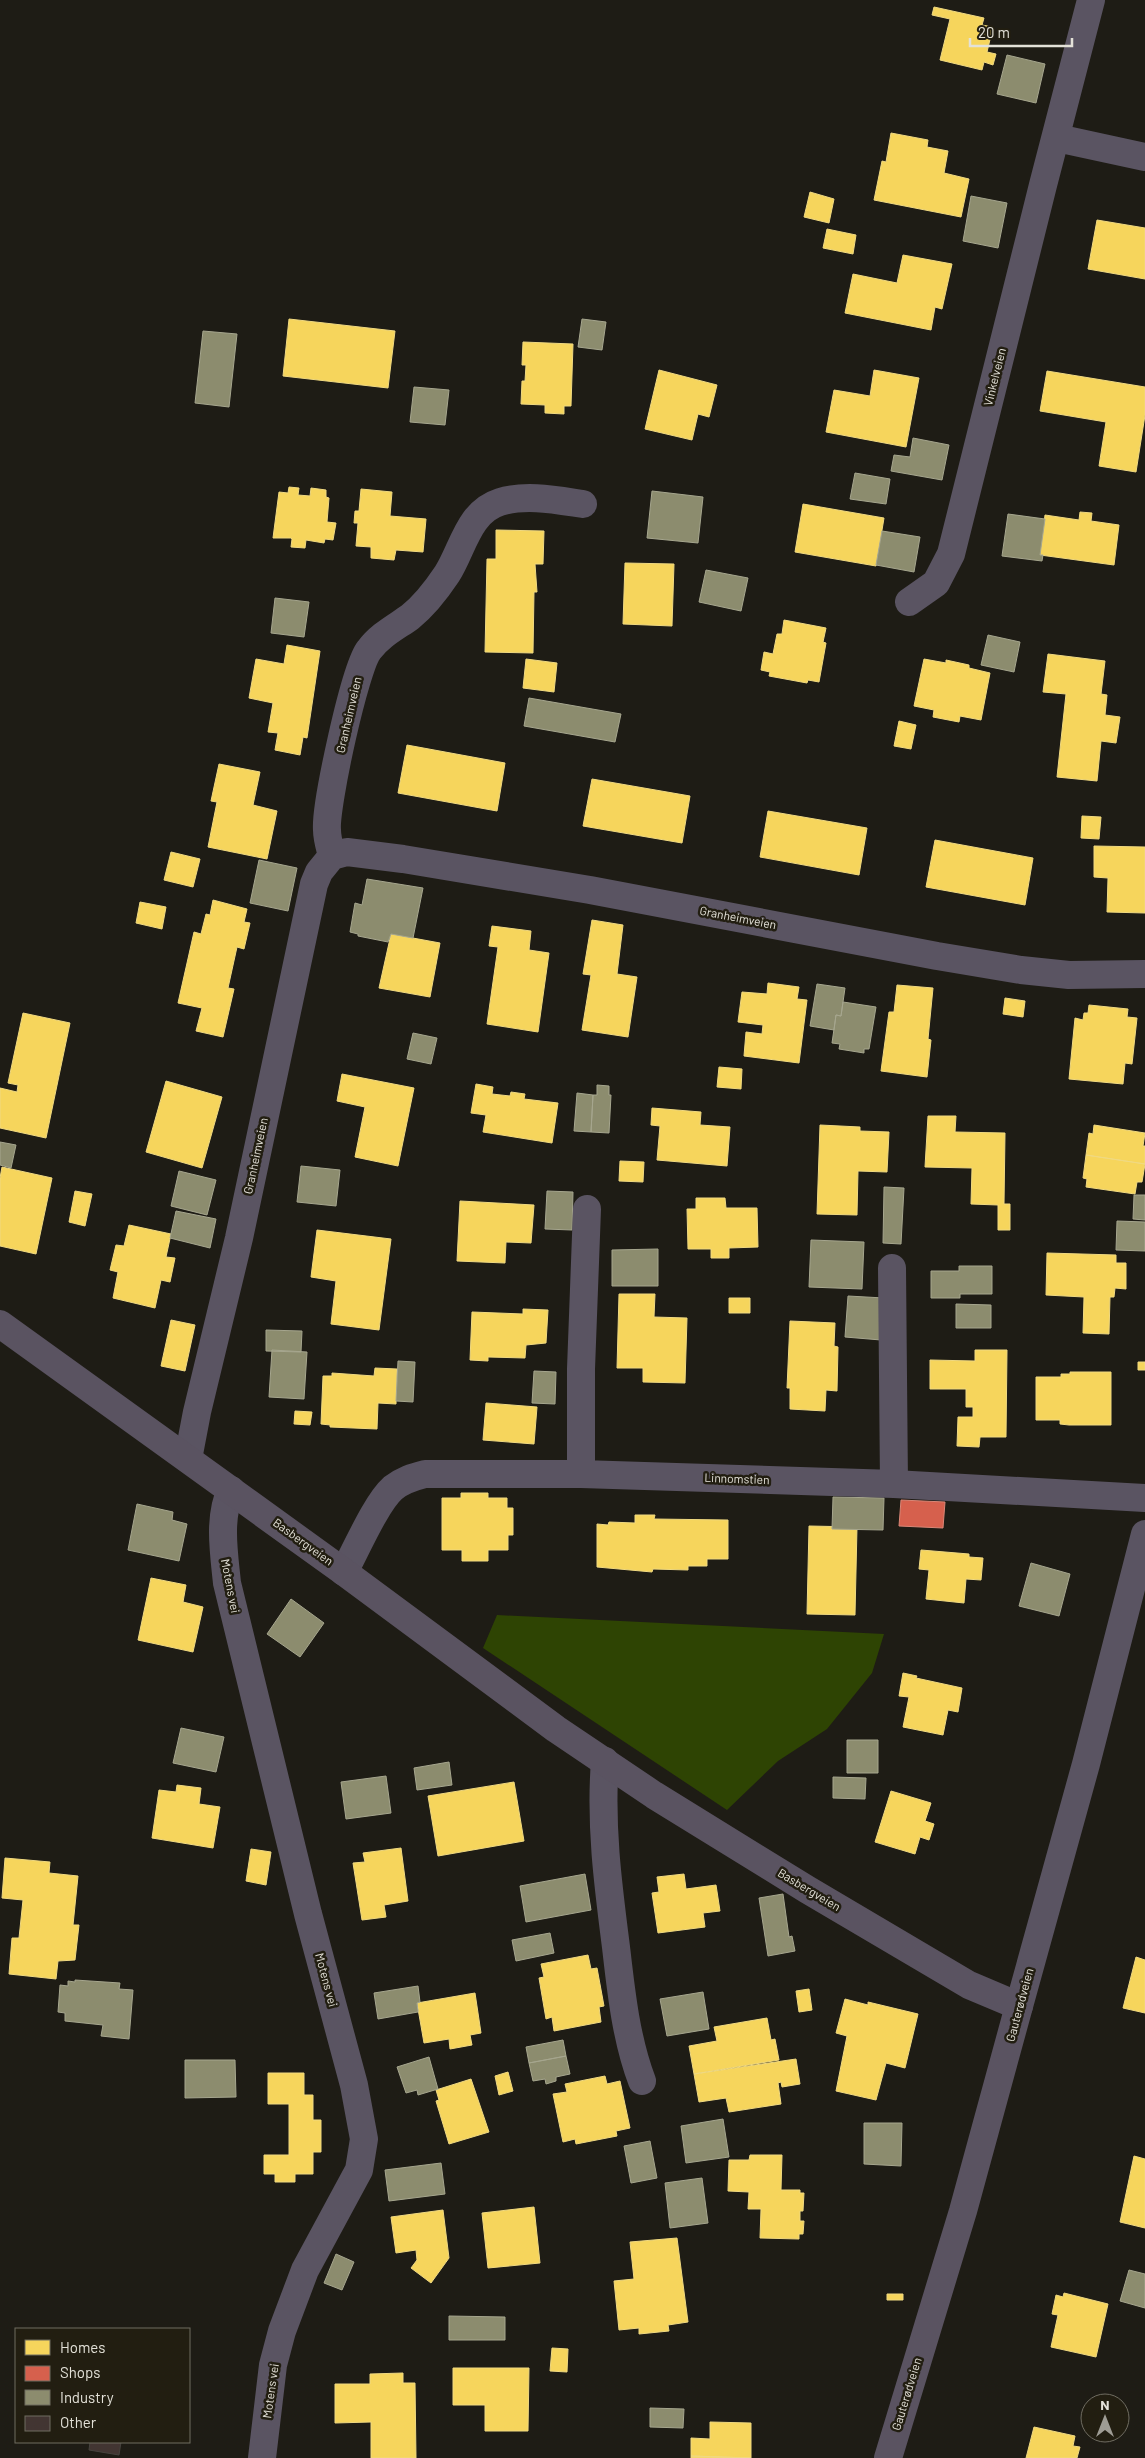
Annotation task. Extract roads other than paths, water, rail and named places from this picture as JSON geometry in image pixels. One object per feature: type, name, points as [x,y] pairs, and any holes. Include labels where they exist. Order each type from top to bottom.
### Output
[{"type":"main road","name":"Basbergveien","points":[[0,1324],[344,1572],[556,1729],[605,1762],[816,1895],[969,1985],[1019,2006]]},
{"type":"main road","name":"Gauterødveien","points":[[888,2458],[963,2211],[1019,2006]]},
{"type":"street","name":"Vinkelveien","points":[[909,602],[936,583],[951,554],[1091,0]]},
{"type":"street","points":[[1057,138],[1145,157]]},
{"type":"street","name":"Granheimveien","points":[[332,856],[326,830],[332,794],[353,689],[367,652],[376,640],[412,615],[429,599],[448,572],[465,536],[481,513],[499,502],[536,498],[583,504]]},
{"type":"street","name":"Granheimveien","points":[[188,1459],[197,1412],[239,1238],[314,884],[319,872],[332,856],[347,852],[403,859],[590,890],[937,956],[1021,970],[1069,975],[1145,974]]},
{"type":"street","points":[[581,1474],[581,1369],[587,1209]]},
{"type":"street","points":[[892,1268],[894,1484]]},
{"type":"street","name":"Linnomstien","points":[[344,1572],[383,1501],[393,1489],[409,1478],[425,1474],[581,1474],[894,1484],[1145,1498]]},
{"type":"street","name":"Motens vei","points":[[231,1490],[224,1504],[224,1550],[228,1583],[308,1914],[354,2086],[364,2139],[359,2170],[305,2270],[282,2331],[273,2365],[262,2458]]},
{"type":"street","name":"Gauterødveien","points":[[1019,2006],[1144,1544]]},
{"type":"street","points":[[605,1762],[602,1793],[605,1860],[622,1996],[637,2068],[642,2081]]}]
